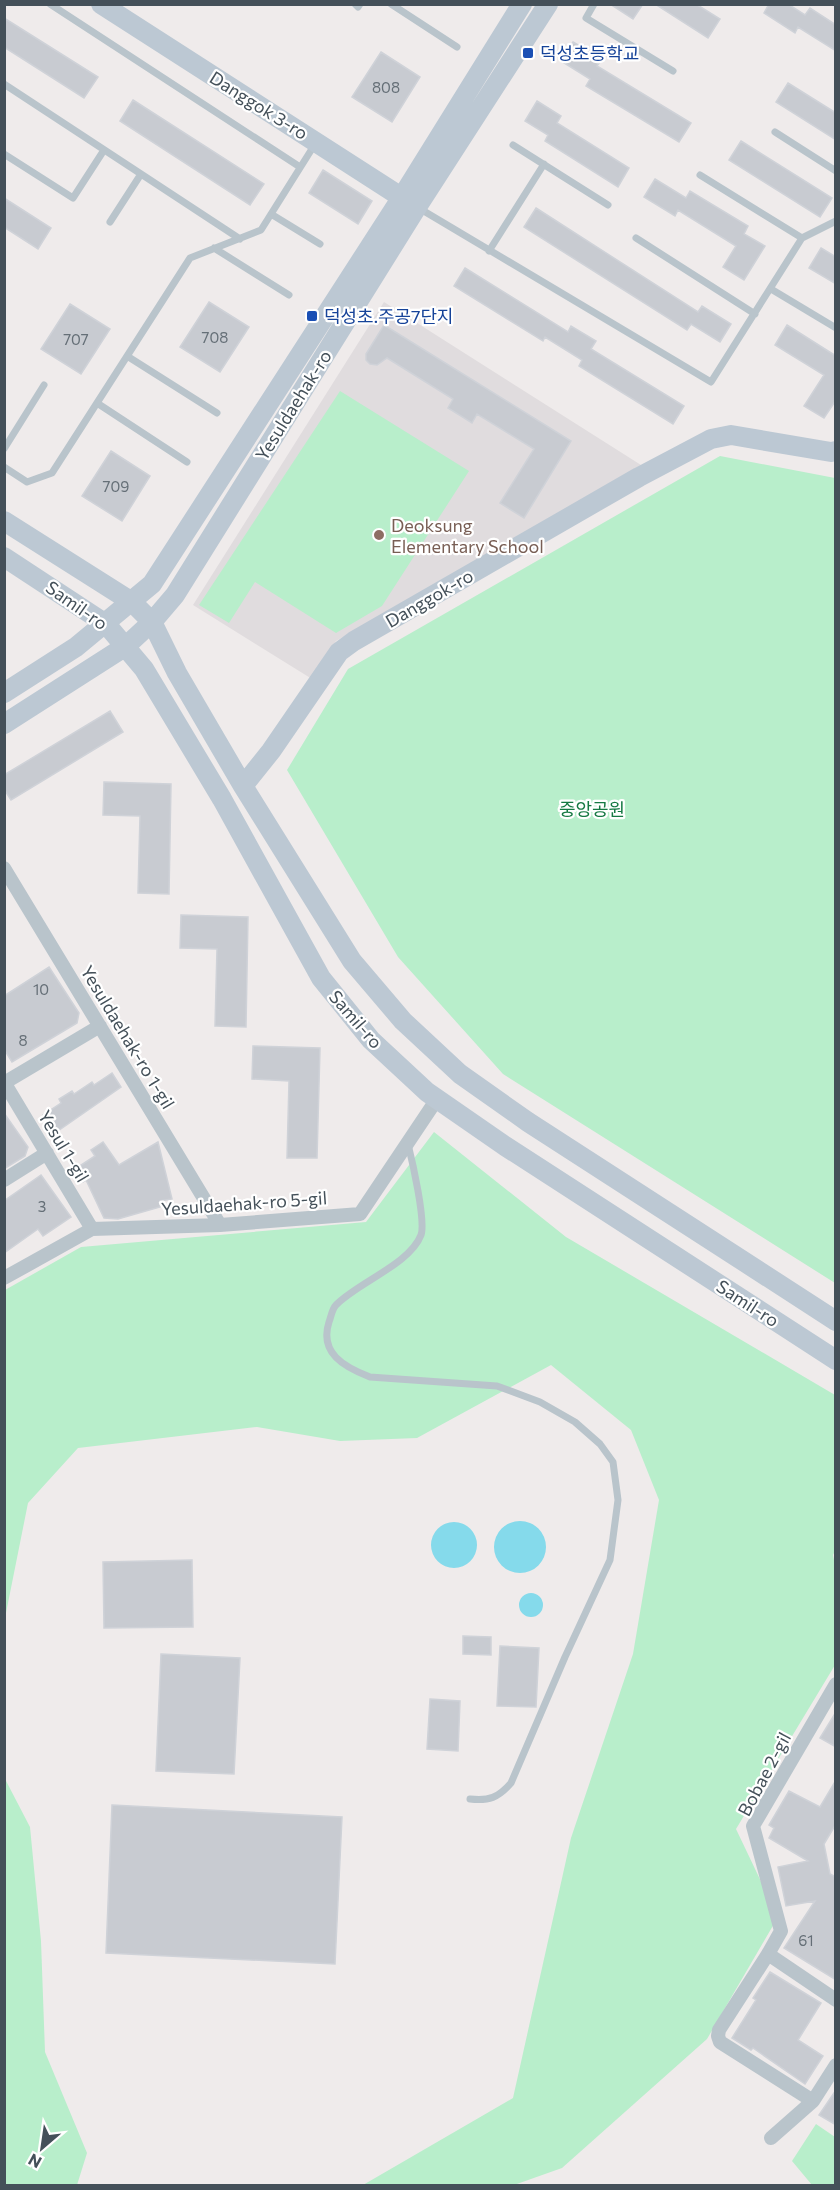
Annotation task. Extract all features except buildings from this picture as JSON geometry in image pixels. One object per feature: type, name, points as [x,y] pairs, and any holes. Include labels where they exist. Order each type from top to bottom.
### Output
[{"type":"street","name":"Danggok 3-ro","points":[[101,4],[410,202]]},
{"type":"street","name":"Yesuldaehak-ro","points":[[4,724],[126,646],[152,622],[175,594],[410,202],[522,4]]},
{"type":"street","name":"Yesuldaehak-ro","points":[[4,693],[76,647],[152,584],[410,202],[548,4]]},
{"type":"street","name":"Danggok-ro","points":[[243,786],[271,751],[339,652],[354,641],[639,477],[711,439],[731,435],[836,451]]},
{"type":"street","name":"Samil-ro","points":[[4,521],[132,602],[152,622],[177,673],[243,786],[352,961],[403,1021],[460,1074],[528,1122],[836,1321]]},
{"type":"street","name":"Samil-ro","points":[[4,557],[106,624],[126,646],[160,694],[222,798],[321,978],[371,1040],[437,1099],[505,1146],[836,1360]]},
{"type":"street","name":"Yesuldaehak-ro 1-gil","points":[[4,868],[220,1225]]},
{"type":"street","points":[[5,1082],[100,1026]]},
{"type":"street","name":"Yesul 1-gil","points":[[5,1082],[92,1229]]},
{"type":"street","name":"Yesuldaehak-ro 5-gil","points":[[4,1278],[92,1229],[220,1225],[360,1214],[437,1099]]},
{"type":"street","points":[[4,1180],[47,1153]]},
{"type":"street","name":"Bobae 2-gil","points":[[813,2101],[720,2042],[718,2036],[719,2030],[781,1931],[753,1826],[836,1683]]},
{"type":"street","points":[[768,1954],[836,2000]]},
{"type":"street","points":[[771,2138],[813,2101],[836,2065]]},
{"type":"lane","points":[[50,4],[300,166]]},
{"type":"lane","points":[[391,4],[458,46]]},
{"type":"lane","points":[[594,4],[586,18],[673,71]]},
{"type":"lane","points":[[4,84],[240,238]]},
{"type":"lane","points":[[775,132],[836,171]]},
{"type":"lane","points":[[4,467],[27,482],[52,473],[190,258],[261,230],[316,141]]},
{"type":"lane","points":[[513,145],[608,204]]},
{"type":"lane","points":[[4,154],[73,198],[104,150]]},
{"type":"lane","points":[[489,251],[544,164]]},
{"type":"lane","points":[[110,222],[141,174]]},
{"type":"lane","points":[[700,175],[802,238]]},
{"type":"lane","points":[[410,202],[711,382],[802,238],[836,221]]},
{"type":"lane","points":[[271,214],[320,244]]},
{"type":"lane","points":[[636,238],[755,314]]},
{"type":"lane","points":[[214,248],[289,295]]},
{"type":"lane","points":[[771,289],[836,328]]},
{"type":"lane","points":[[127,356],[218,413]]},
{"type":"lane","points":[[4,448],[44,385]]},
{"type":"lane","points":[[97,403],[187,462]]},
{"type":"lane","points":[[408,1144],[416,1177],[422,1233],[412,1249],[334,1306],[326,1335],[327,1347],[354,1371],[370,1377],[497,1386],[540,1402],[575,1422],[600,1444],[613,1462],[618,1500],[610,1560],[511,1783],[506,1789],[486,1801],[470,1799]]},
{"type":"shaded area","name":"Deoksung Elementary School","points":[[384,302],[641,465],[336,641],[312,679],[193,605]]},
{"type":"green space","points":[[340,391],[469,471],[382,606],[336,633],[255,582],[229,623],[199,605]]},
{"type":"green space","name":"중앙공원","points":[[720,456],[835,478],[835,1283],[503,1074],[398,957],[287,770],[348,669]]},
{"type":"green space","points":[[434,1132],[566,1237],[835,1395],[836,1549],[833,1555],[836,1570],[835,1665],[736,1829],[778,1917],[707,2039],[562,2168],[514,2185],[363,2185],[513,2098],[571,1838],[633,1654],[659,1500],[631,1430],[551,1365],[417,1438],[340,1441],[257,1427],[78,1448],[28,1503],[5,1618],[5,1290],[81,1247],[366,1222]]},
{"type":"green space","points":[[4,1777],[30,1827],[41,1941],[45,2052],[87,2153],[77,2185],[5,2185]]},
{"type":"green space","points":[[816,2124],[835,2137],[835,2185],[812,2185],[792,2161]]},
{"type":"water","points":[[520,1521],[530,1523],[538,1529],[544,1537],[546,1547],[544,1557],[538,1565],[530,1571],[520,1573],[510,1571],[502,1565],[496,1557],[494,1547],[496,1537],[502,1529],[510,1523]]},
{"type":"water","points":[[459,1522],[471,1528],[476,1536],[476,1554],[471,1562],[463,1567],[449,1568],[437,1562],[432,1554],[431,1540],[437,1528],[445,1523]]},
{"type":"water","points":[[531,1593],[536,1594],[542,1600],[542,1610],[536,1616],[531,1617],[526,1616],[520,1610],[519,1605],[520,1600],[526,1594]]},
{"type":"place","name":"덕성초등학교","points":[[528,53]]},
{"type":"place","name":"덕성초.주공7단지","points":[[312,316]]},
{"type":"place","name":"Deoksung Elementary School","points":[[379,535]]}]
